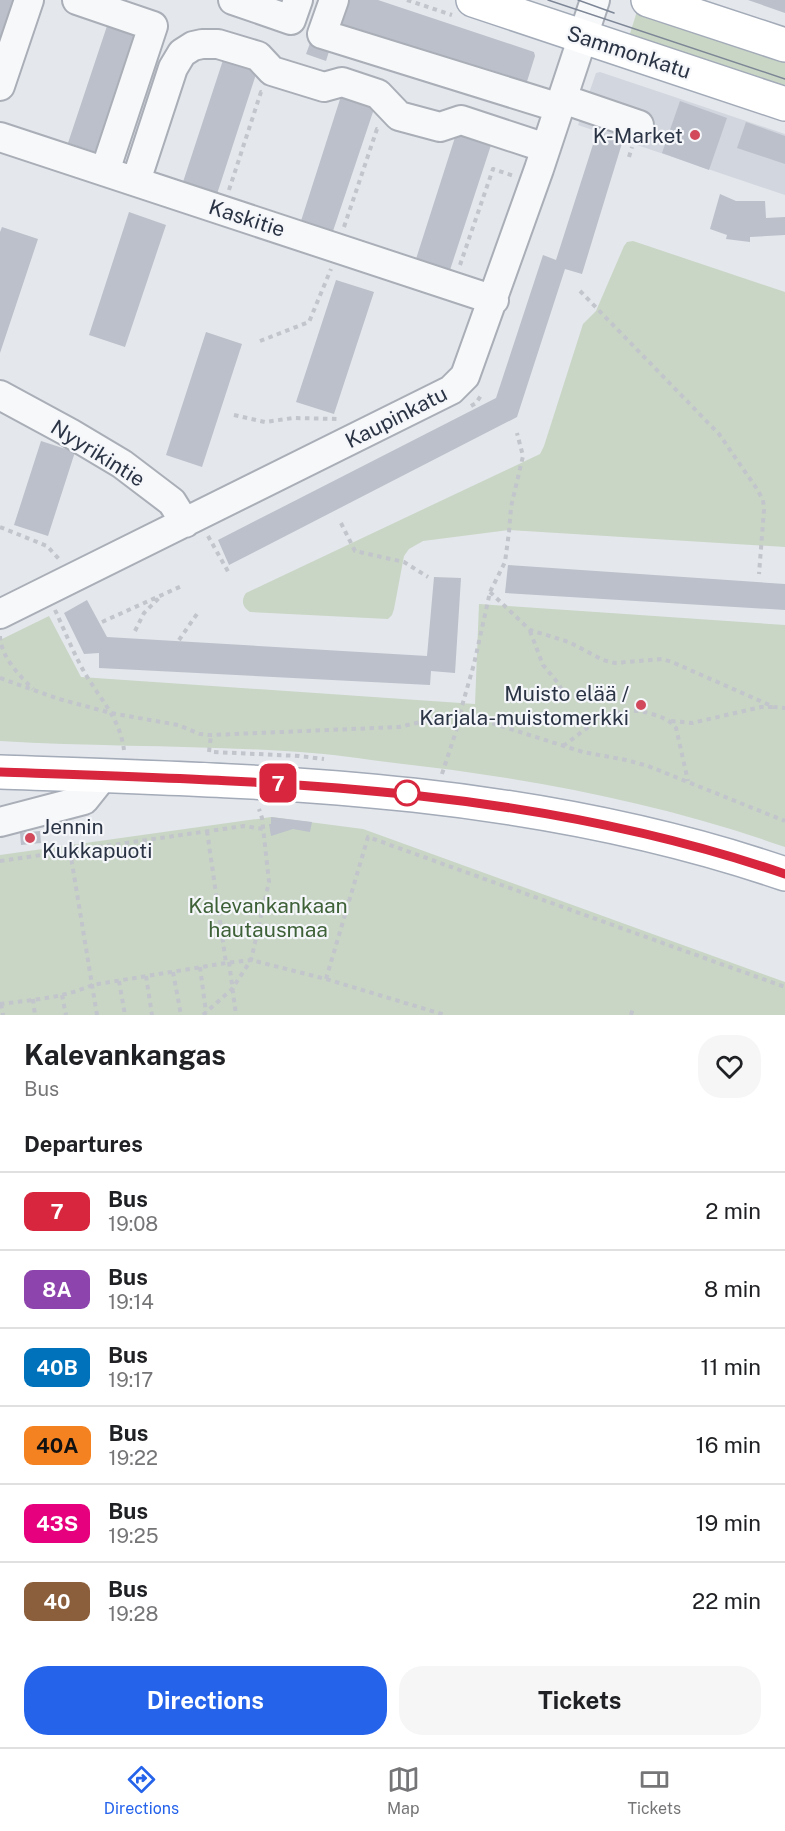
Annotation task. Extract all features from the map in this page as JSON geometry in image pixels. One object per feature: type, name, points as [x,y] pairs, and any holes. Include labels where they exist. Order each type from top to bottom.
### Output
[{"type":"main road","name":"Sammonkatu","points":[[473,0],[785,104]]},
{"type":"main road","points":[[648,0],[785,45]]},
{"type":"main road","points":[[0,772],[332,787],[481,802],[646,833],[785,874]]},
{"type":"street","points":[[0,86],[28,0]]},
{"type":"street","points":[[77,0],[153,26],[105,171]]},
{"type":"street","points":[[233,0],[291,20],[298,0]]},
{"type":"street","points":[[333,0],[322,34],[639,125]]},
{"type":"street","name":"Kaupinkatu","points":[[5,623],[197,533],[451,390],[465,376],[494,300],[536,145],[561,103],[595,0]]},
{"type":"street","points":[[136,182],[172,68],[182,53],[193,46],[202,44],[218,44],[258,56],[272,71],[324,87],[342,82],[378,94],[399,116],[440,127],[460,120],[536,145]]},
{"type":"street","name":"Kaskitie","points":[[0,137],[494,300]]},
{"type":"street","name":"Nyyrikintie","points":[[0,395],[70,432],[122,464],[172,502],[197,533]]},
{"type":"street","points":[[0,822],[84,800],[104,775]]},
{"type":"path","points":[[222,210],[261,92],[266,94]]},
{"type":"path","points":[[340,238],[376,129],[383,132]]},
{"type":"path","points":[[511,186],[536,145]]},
{"type":"path","points":[[456,274],[493,168],[506,173]]},
{"type":"path","points":[[260,341],[309,322],[334,262]]},
{"type":"path","points":[[580,291],[719,434],[757,489],[763,500],[764,510],[759,574]]},
{"type":"path","points":[[465,408],[476,403],[485,385]]},
{"type":"path","points":[[234,415],[265,422],[293,418],[348,418]]},
{"type":"path","points":[[442,774],[459,722],[490,592],[505,562],[511,507],[523,456],[517,434]]},
{"type":"path","points":[[341,523],[354,551],[404,562],[428,577]]},
{"type":"path","points":[[0,527],[47,546],[63,564]]},
{"type":"path","points":[[197,533],[214,532]]},
{"type":"path","points":[[197,533],[230,575]]},
{"type":"path","points":[[102,622],[184,585]]},
{"type":"path","points":[[490,592],[530,630],[543,665],[558,683],[565,696]]},
{"type":"path","points":[[135,631],[144,614],[163,594]]},
{"type":"path","points":[[46,614],[64,605]]},
{"type":"path","points":[[55,610],[85,674],[111,713],[122,735],[124,750]]},
{"type":"path","points":[[180,640],[199,611]]},
{"type":"path","points":[[0,636],[5,623]]},
{"type":"path","points":[[0,626],[4,651],[15,670],[34,690]]},
{"type":"path","points":[[530,630],[569,642],[603,660],[615,663],[662,659],[672,662],[785,710]]},
{"type":"path","points":[[0,678],[59,699],[111,713],[178,725],[200,734],[211,735],[399,727],[460,713],[563,746],[648,766],[785,821]]},
{"type":"path","points":[[563,746],[594,724],[624,710],[650,713],[671,721],[692,723],[754,708],[774,707]]},
{"type":"path","points":[[671,721],[679,735],[688,782]]},
{"type":"path","points":[[209,752],[211,735]]},
{"type":"path","points":[[250,809],[271,810]]},
{"type":"path","points":[[204,1014],[232,989],[251,960],[269,882],[259,809]]},
{"type":"path","points":[[0,861],[244,826],[263,829]]},
{"type":"path","points":[[207,831],[236,1015]]},
{"type":"path","points":[[326,979],[368,837],[785,987]]},
{"type":"path","points":[[70,851],[97,1015]]},
{"type":"path","points":[[3,1015],[1,1004],[62,995],[92,985],[251,960],[326,979],[445,1015]]},
{"type":"path","points":[[200,967],[204,1014]]},
{"type":"path","points":[[173,972],[181,1015]]},
{"type":"path","points":[[146,976],[152,1015]]},
{"type":"path","points":[[119,981],[124,1015]]},
{"type":"path","points":[[62,995],[66,1015]]},
{"type":"path","points":[[33,999],[35,1015]]},
{"type":"path","points":[[631,1015],[633,1008]]},
{"type":"shaded area","points":[[600,72],[785,134],[785,195],[578,125],[596,73]]},
{"type":"green space","points":[[638,8],[785,54],[785,97],[628,40]]},
{"type":"green space","points":[[633,241],[785,292],[785,547],[509,530],[423,541],[409,549],[404,556],[394,609],[388,619],[250,612],[245,608],[243,598],[246,593],[540,454],[583,324],[596,311],[624,246],[627,242]]},
{"type":"green space","points":[[479,604],[785,625],[785,847],[689,817],[641,805],[544,784],[445,769],[300,752],[0,741],[0,640],[49,616],[81,677],[475,704]]},
{"type":"green space","name":"Kalevankankaan hautausmaa","points":[[271,817],[363,829],[785,982],[785,1015],[0,1015],[0,855]]},
{"type":"building","points":[[0,0],[21,0],[0,62]]},
{"type":"building","points":[[342,0],[378,0],[534,52],[535,56],[524,91],[328,27]]},
{"type":"building","points":[[748,0],[785,0],[785,13]]},
{"type":"building","points":[[110,17],[144,28],[102,154],[68,143]]},
{"type":"building","points":[[312,38],[331,45],[326,61],[306,54]]},
{"type":"building","points":[[225,54],[259,65],[217,194],[183,182]]},
{"type":"building","points":[[342,93],[376,103],[333,231],[301,221]]},
{"type":"building","name":"K-Market","points":[[680,101],[727,118],[709,170],[662,153]]},
{"type":"building","points":[[746,122],[785,136],[785,164],[737,148]]},
{"type":"building","points":[[457,131],[492,142],[450,270],[416,259]]},
{"type":"building","points":[[597,132],[623,140],[582,274],[565,269],[517,417],[229,565],[218,540],[496,398],[543,255],[556,260]]},
{"type":"building","points":[[720,194],[736,201],[765,201],[766,218],[785,217],[785,235],[750,237],[750,242],[726,239],[727,235],[710,229]]},
{"type":"building","points":[[129,212],[166,225],[125,347],[89,335]]},
{"type":"building","points":[[2,227],[38,239],[0,353],[0,232]]},
{"type":"building","points":[[336,280],[374,292],[334,414],[296,402]]},
{"type":"building","points":[[206,332],[242,344],[202,467],[166,455]]},
{"type":"building","points":[[41,441],[75,452],[48,536],[14,525]]},
{"type":"building","points":[[508,565],[785,584],[785,610],[505,593]]},
{"type":"building","points":[[434,577],[461,578],[455,673],[431,671],[430,685],[99,668],[99,653],[84,654],[64,613],[87,600],[107,637],[427,656]]},
{"type":"building","points":[[271,817],[312,822],[310,832],[293,829],[271,836],[269,824],[271,824]]},
{"type":"building","name":"Jennin Kukkapuoti","points":[[40,831],[41,843],[21,845],[20,833]]},
{"type":"tram line","points":[[548,0],[785,79]]},
{"type":"tram line","points":[[578,0],[614,13]]},
{"type":"bus line","name":"7","points":[[0,772],[309,785],[481,802],[646,833],[785,874]]},
{"type":"place","name":"K-Market","points":[[695,135]]},
{"type":"place","name":"Muisto elää / Karjala-muistomerkki","points":[[641,705]]},
{"type":"place","name":"Jennin Kukkapuoti","points":[[30,838]]}]
